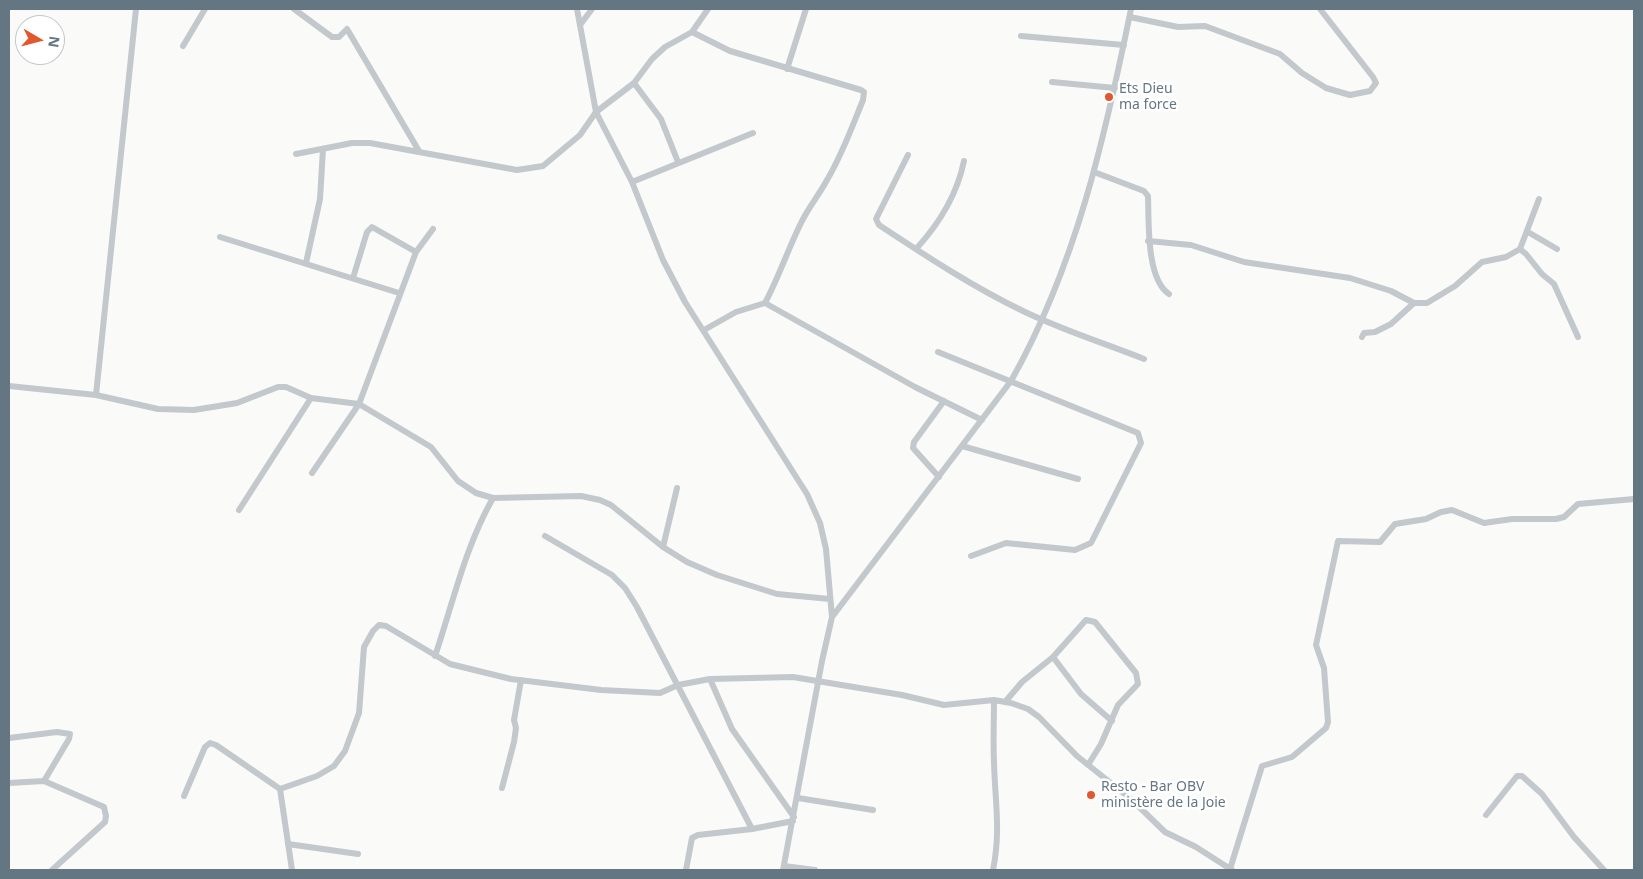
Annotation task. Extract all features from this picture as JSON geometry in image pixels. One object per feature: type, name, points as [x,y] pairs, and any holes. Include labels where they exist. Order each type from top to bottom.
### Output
[{"type":"street","points":[[96,395],[136,9]]},
{"type":"street","points":[[183,46],[206,9]]},
{"type":"street","points":[[294,9],[332,37],[339,37],[347,28],[419,151]]},
{"type":"street","points":[[577,9],[596,112],[632,182],[663,260],[685,302],[807,494],[820,524],[826,549],[832,617],[818,681],[784,868],[814,870]]},
{"type":"street","points":[[580,25],[592,9]]},
{"type":"street","points":[[296,154],[360,143],[419,151],[517,170],[528,170],[543,166],[580,135],[596,112],[634,83],[652,59],[665,47],[692,32],[708,9]]},
{"type":"street","points":[[787,69],[806,9]]},
{"type":"street","points":[[832,617],[1011,381],[1042,319],[1075,235],[1094,172],[1132,9]]},
{"type":"street","points":[[1130,17],[1178,27],[1205,26],[1280,54],[1302,73],[1326,88],[1350,95],[1370,91],[1376,83],[1373,76],[1320,9]]},
{"type":"street","points":[[692,32],[730,51],[864,92],[863,100],[842,151],[827,180],[806,212],[788,248],[779,276],[765,303],[736,312],[704,330]]},
{"type":"street","points":[[1021,36],[1124,45]]},
{"type":"street","points":[[1052,82],[1115,88]]},
{"type":"street","points":[[634,83],[661,119],[678,162]]},
{"type":"street","points":[[632,182],[753,133]]},
{"type":"street","points":[[306,263],[320,199],[322,149]]},
{"type":"street","points":[[908,155],[876,219],[879,225],[916,250],[995,297],[1042,319],[1144,358]]},
{"type":"street","points":[[916,250],[948,205],[959,183],[964,161]]},
{"type":"street","points":[[1094,172],[1144,191],[1148,196],[1148,241],[1159,283],[1168,294]]},
{"type":"street","points":[[1148,241],[1191,245],[1244,262],[1350,278],[1391,290],[1414,303],[1427,303],[1455,286],[1482,262],[1506,257],[1520,249],[1539,199]]},
{"type":"street","points":[[353,278],[367,232],[372,227],[416,252]]},
{"type":"street","points":[[312,473],[359,404],[399,293],[416,252],[433,229]]},
{"type":"street","points":[[1528,232],[1557,249]]},
{"type":"street","points":[[220,237],[399,293]]},
{"type":"street","points":[[1520,249],[1542,274],[1554,284],[1578,337]]},
{"type":"street","points":[[765,303],[916,387],[982,420]]},
{"type":"street","points":[[1362,337],[1364,333],[1382,329],[1391,324],[1414,303]]},
{"type":"street","points":[[938,352],[1138,433],[1141,444],[1091,543],[1075,550],[1006,543],[971,556]]},
{"type":"street","points":[[9,386],[96,395],[158,409],[194,410],[237,403],[278,387],[286,387],[311,398],[359,404],[431,447],[467,488],[493,498],[582,496],[600,500],[611,505],[663,547],[687,562],[745,585],[777,594],[830,599]]},
{"type":"street","points":[[239,510],[311,398]]},
{"type":"street","points":[[939,477],[913,448],[914,442],[944,401]]},
{"type":"street","points":[[962,446],[1078,479]]},
{"type":"street","points":[[663,547],[678,488]]},
{"type":"street","points":[[435,656],[466,557],[479,524],[493,498]]},
{"type":"street","points":[[280,789],[317,776],[334,766],[346,751],[359,713],[364,647],[376,627],[386,626],[450,664],[521,680],[601,690],[653,693],[678,685],[710,679],[768,677],[818,681],[944,705],[994,700],[1004,702],[1034,712],[1088,765],[1132,800],[1165,832],[1196,847],[1231,870],[1262,766],[1292,756],[1326,728],[1328,722],[1324,668],[1316,645],[1338,541],[1374,544],[1383,540],[1394,524],[1426,519],[1441,512],[1452,510],[1484,523],[1512,519],[1556,519],[1564,516],[1578,504],[1634,499]]},
{"type":"street","points":[[545,536],[612,575],[625,588],[678,685],[713,758],[752,829]]},
{"type":"street","points":[[1004,702],[1022,682],[1053,657],[1086,620],[1095,622],[1138,678],[1138,684],[1118,705],[1112,721],[1088,765]]},
{"type":"street","points":[[1053,657],[1081,694],[1112,721]]},
{"type":"street","points":[[710,679],[732,729],[794,819]]},
{"type":"street","points":[[502,788],[514,742],[516,728],[514,720],[521,680]]},
{"type":"street","points":[[993,870],[998,843],[999,820],[994,763],[994,700]]},
{"type":"street","points":[[9,738],[57,732],[70,734],[69,739],[44,781]]},
{"type":"street","points":[[184,796],[205,748],[210,743],[216,744],[280,789],[292,870]]},
{"type":"street","points":[[1486,815],[1517,776],[1522,776],[1542,794],[1574,837],[1604,870]]},
{"type":"street","points":[[9,783],[44,781],[104,807],[105,822],[52,870]]},
{"type":"street","points":[[798,798],[873,810]]},
{"type":"street","points":[[686,870],[692,838],[698,835],[752,829],[794,819]]},
{"type":"street","points":[[288,844],[358,854]]},
{"type":"place","name":"Ets Dieu ma force","points":[[1109,97]]},
{"type":"place","name":"Resto - Bar OBV ministère de la Joie","points":[[1091,795]]}]
